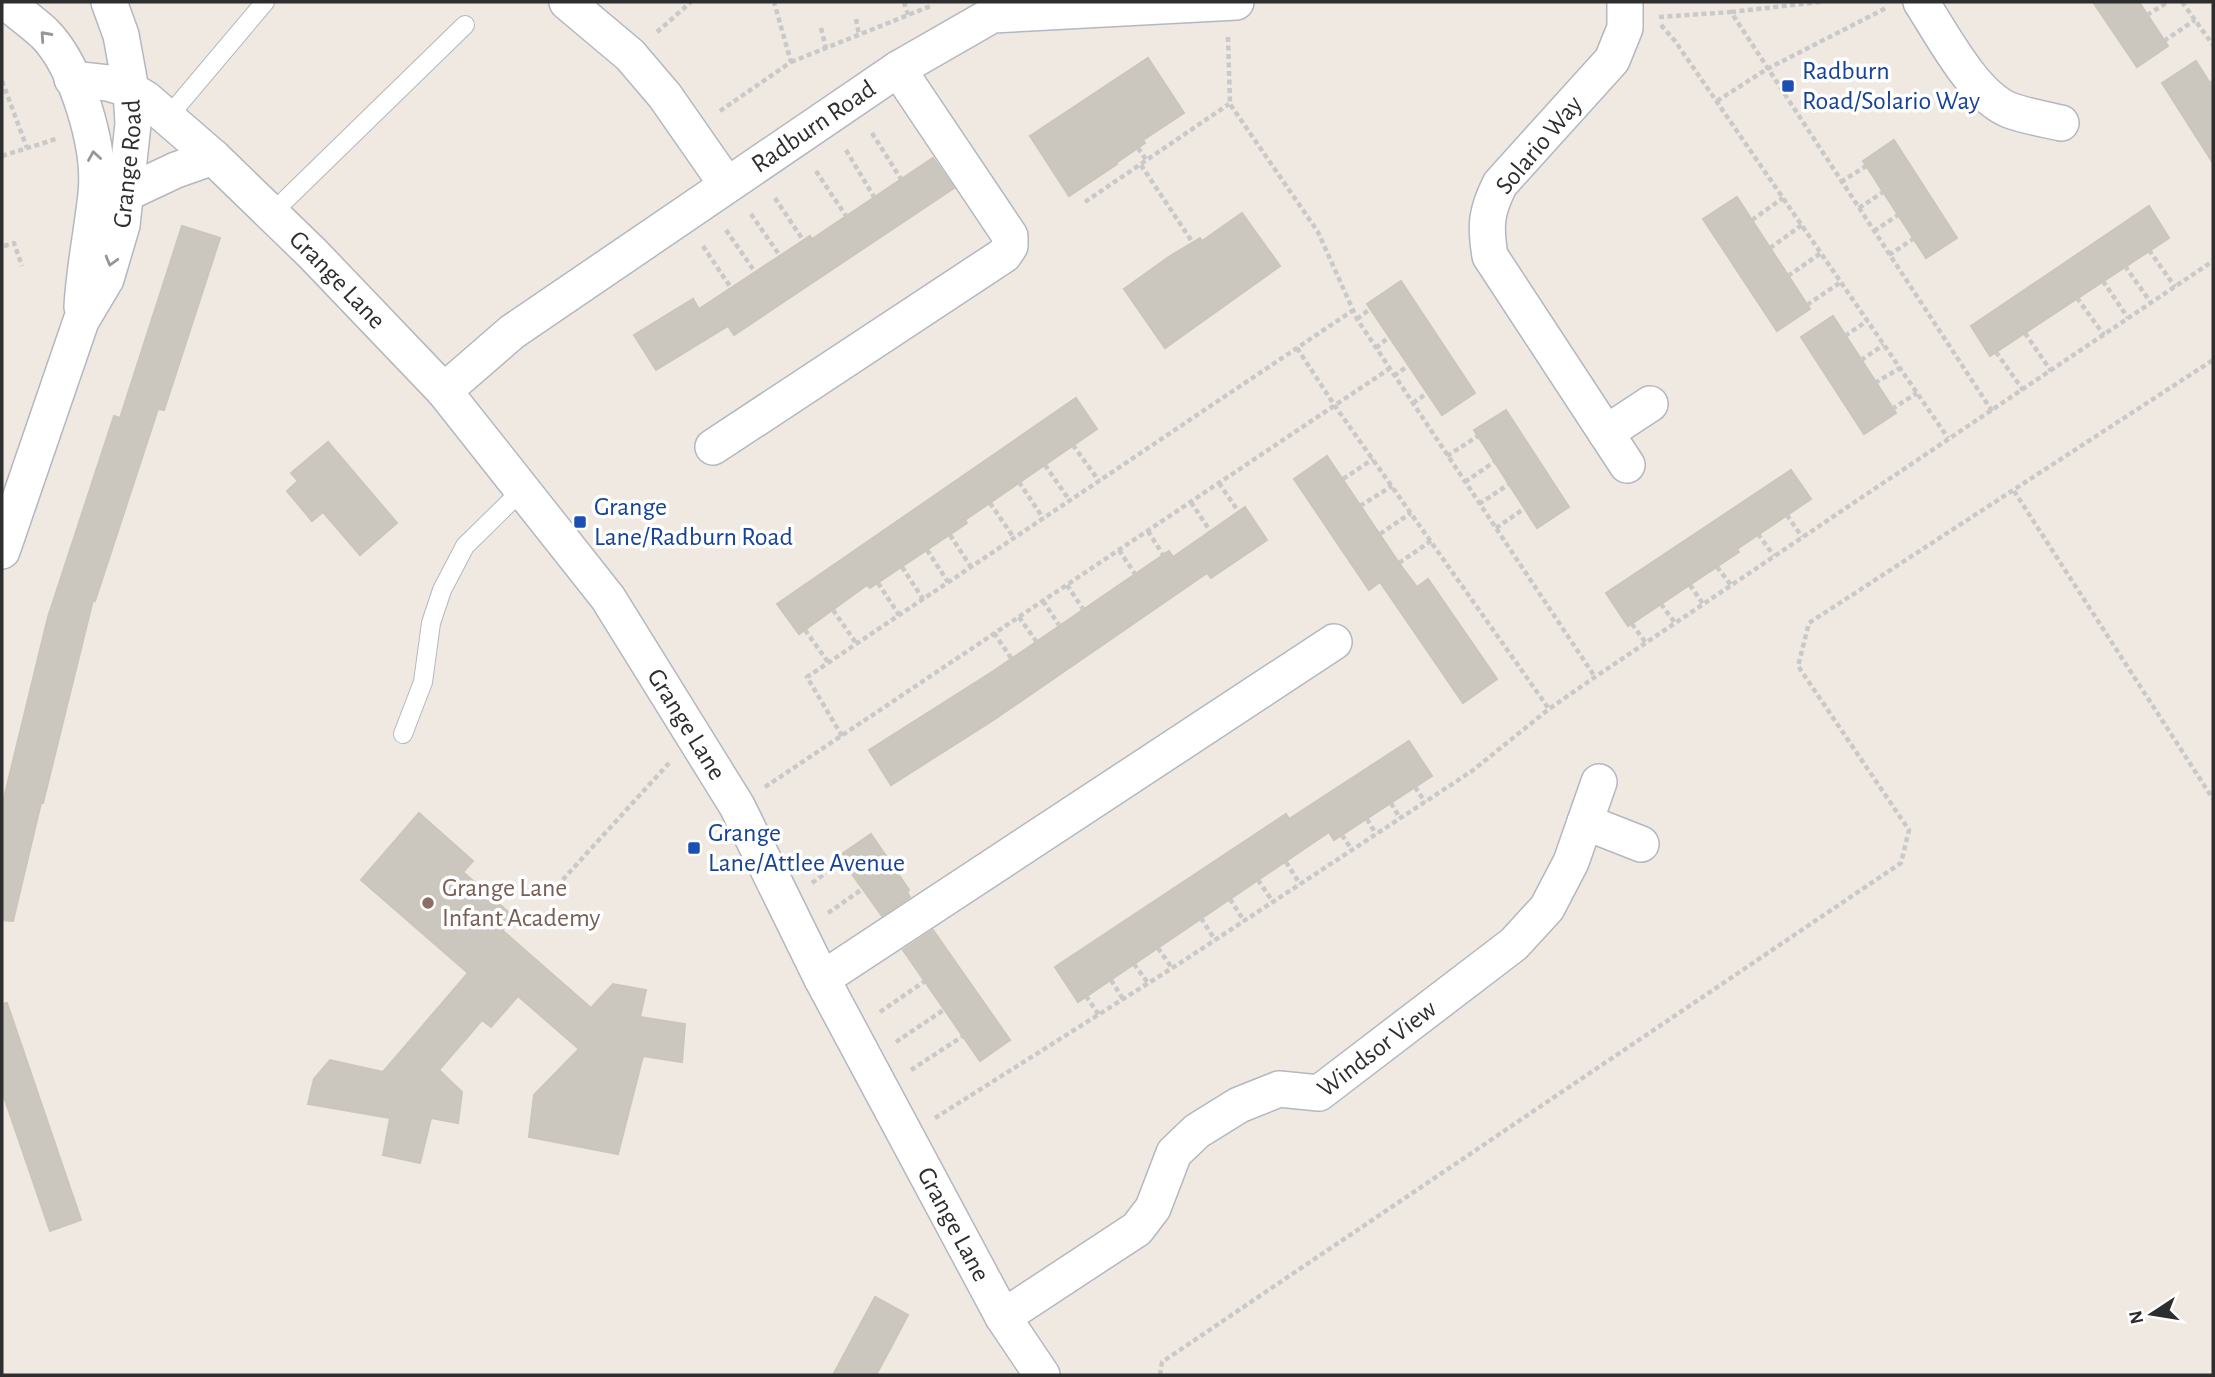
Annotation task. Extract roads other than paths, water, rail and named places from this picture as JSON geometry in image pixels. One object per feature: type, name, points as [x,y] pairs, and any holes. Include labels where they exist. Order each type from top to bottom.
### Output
[{"type":"street","points":[[2,551],[81,321],[84,271],[112,192],[95,163],[90,128],[62,58],[45,34],[6,2]]},
{"type":"street","name":"Grange Road","points":[[108,2],[121,35],[131,90],[133,124],[112,192]]},
{"type":"street","points":[[567,2],[629,55],[665,96],[727,185]]},
{"type":"street","name":"Radburn Road","points":[[444,391],[512,332],[990,8],[1236,2]]},
{"type":"street","name":"Solario Way","points":[[1625,2],[1625,28],[1612,60],[1500,184],[1489,206],[1486,228],[1490,256],[1627,465]]},
{"type":"street","points":[[1921,2],[1973,80],[1989,96],[2007,109],[2061,123]]},
{"type":"street","points":[[713,447],[1004,256],[1010,246],[1010,236],[898,69]]},
{"type":"street","name":"Grange Lane","points":[[72,79],[108,83],[131,90],[168,117],[313,254],[444,391],[608,598],[737,806],[822,978],[1003,1317],[1042,1375]]},
{"type":"street","points":[[112,192],[212,157]]},
{"type":"street","points":[[1606,433],[1650,404]]},
{"type":"street","points":[[822,978],[1334,642]]},
{"type":"street","name":"Windsor View","points":[[1003,1317],[1137,1229],[1153,1208],[1174,1153],[1197,1130],[1239,1105],[1279,1089],[1319,1093],[1514,944],[1547,908],[1571,862],[1599,782]]},
{"type":"street","points":[[1585,822],[1641,844]]},
{"type":"lane","points":[[168,117],[265,2]]},
{"type":"lane","points":[[271,214],[465,25]]},
{"type":"lane","points":[[402,734],[423,681],[431,623],[442,590],[465,545],[522,490]]},
{"type":"place","name":"Radburn Road/Solario Way","points":[[1788,86]]},
{"type":"place","name":"Grange Lane/Radburn Road","points":[[580,522]]},
{"type":"place","name":"Grange Lane/Attlee Avenue","points":[[694,848]]},
{"type":"place","name":"Grange Lane Infant Academy","points":[[428,903]]}]
